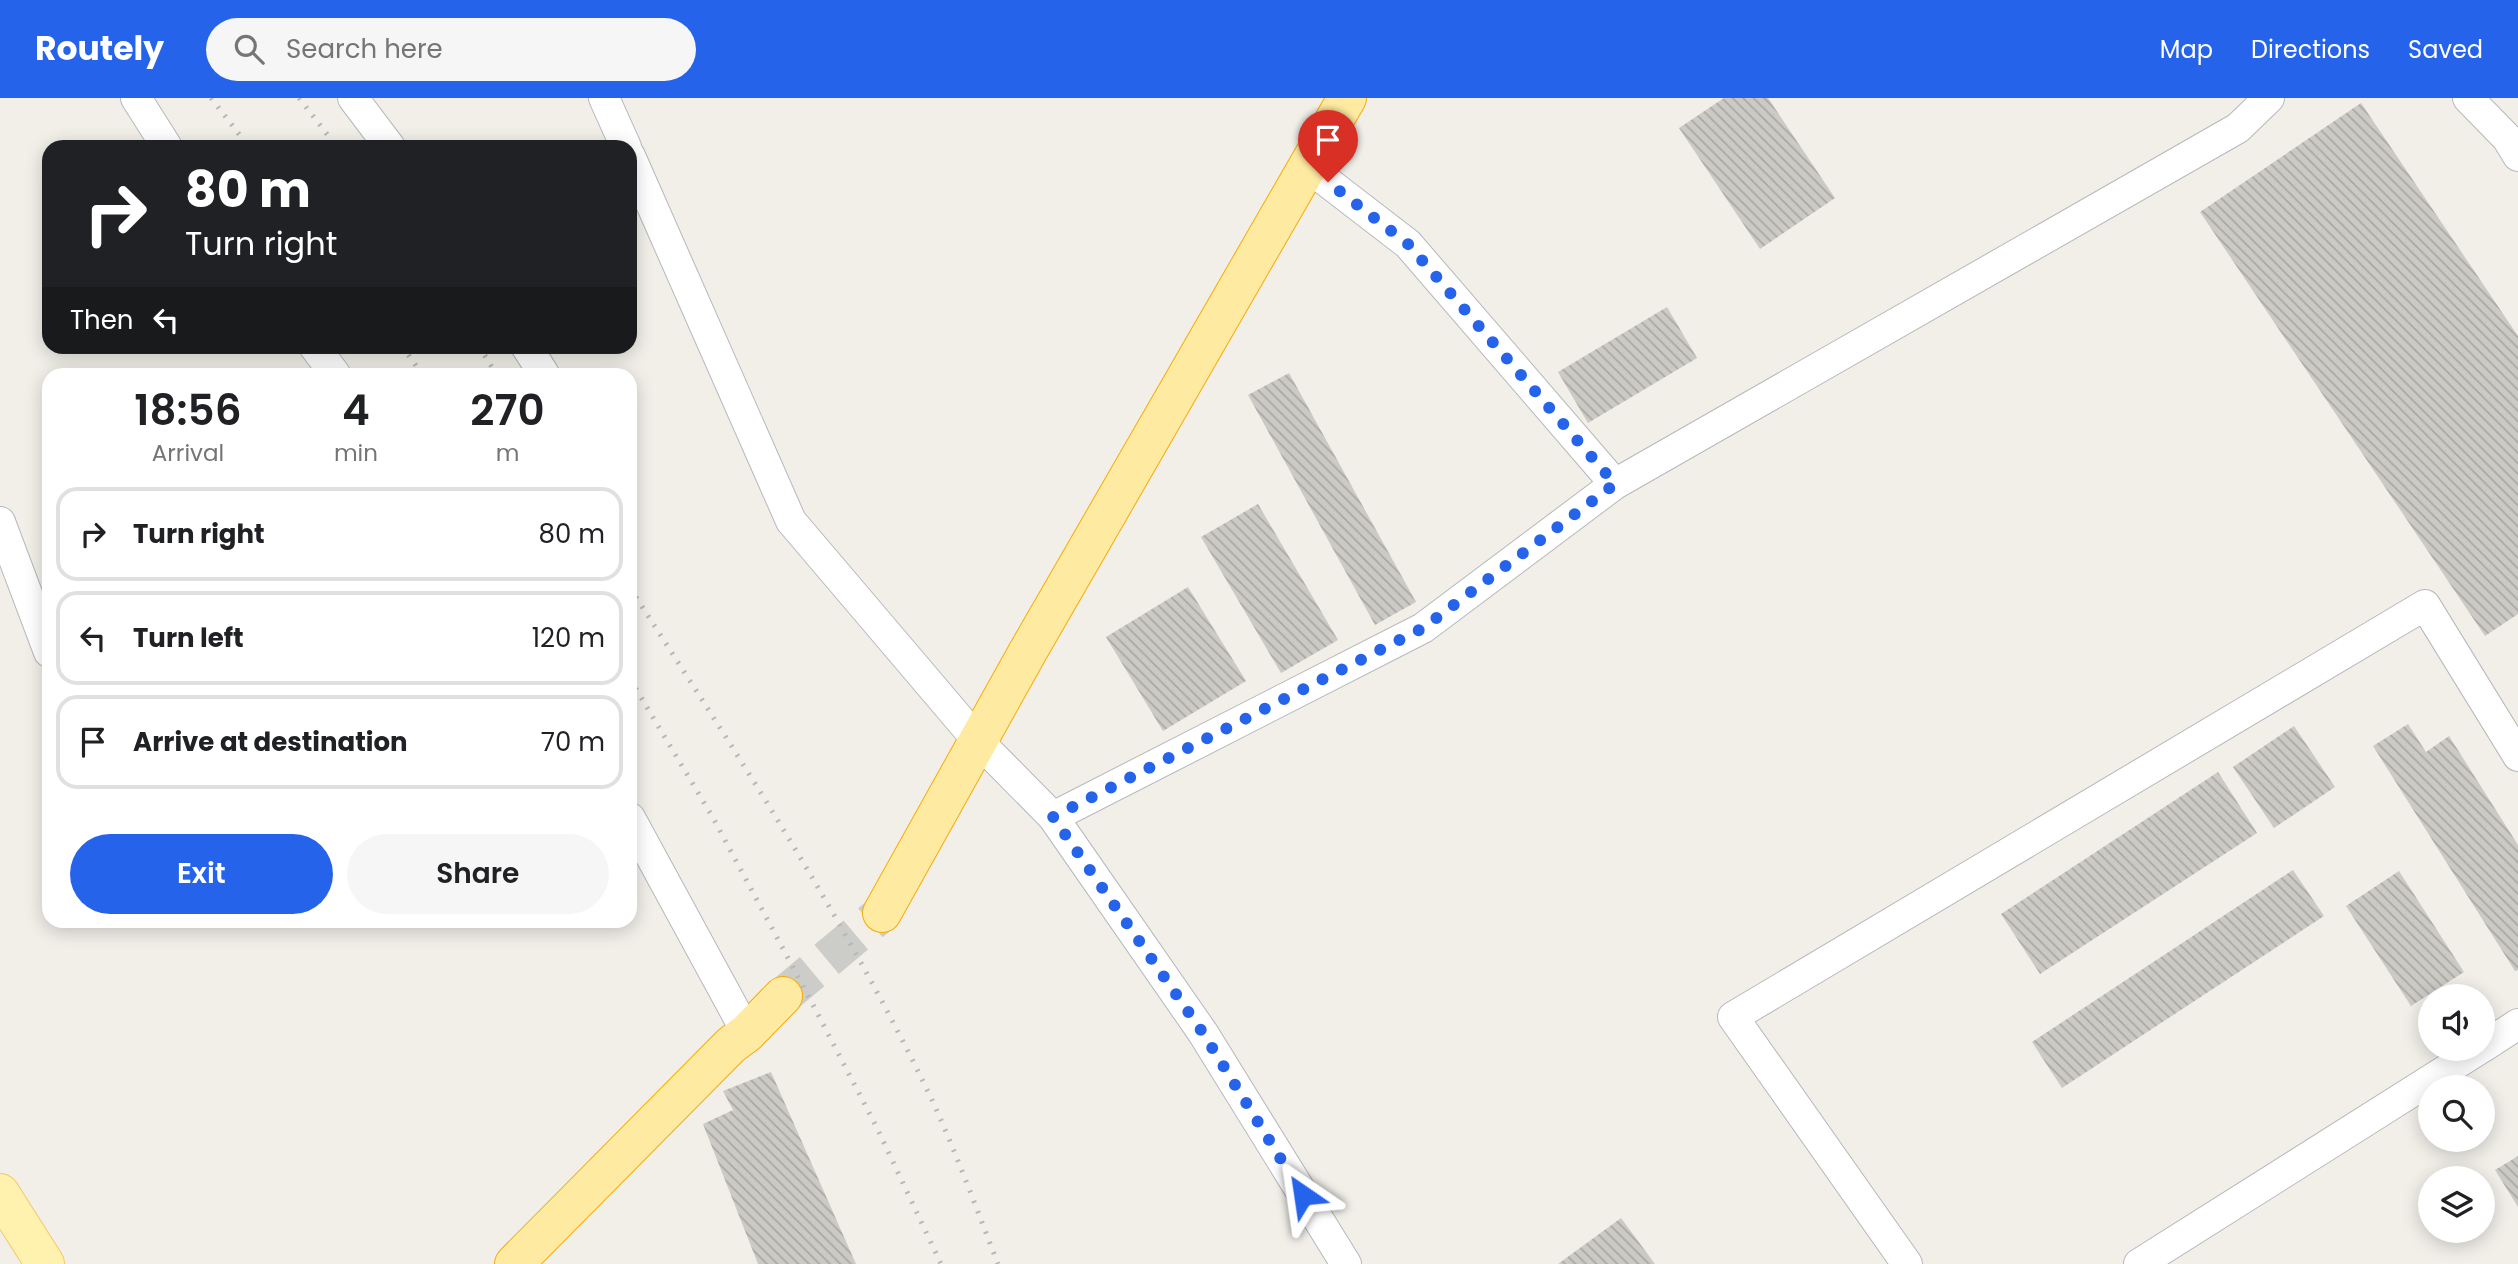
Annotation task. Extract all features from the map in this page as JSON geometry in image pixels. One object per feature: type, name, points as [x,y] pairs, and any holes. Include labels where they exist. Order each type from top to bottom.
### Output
[{"type":"highway","points":[[882,914],[978,741],[1348,98]]},
{"type":"highway","points":[[514,1264],[783,996]]},
{"type":"main road","points":[[0,1193],[45,1264]]},
{"type":"main road","points":[[0,1237],[17,1264]]},
{"type":"street","points":[[136,98],[163,140]]},
{"type":"street","points":[[353,98],[385,140]]},
{"type":"street","points":[[604,98],[623,140]]},
{"type":"street","points":[[1053,817],[1423,628],[1615,484],[2238,128],[2269,98]]},
{"type":"street","points":[[2468,98],[2507,138],[2518,156]]},
{"type":"street","points":[[1308,167],[1408,244],[1615,484]]},
{"type":"street","points":[[637,172],[791,521],[978,741],[1053,817],[1203,1033],[1346,1264]]},
{"type":"street","points":[[0,523],[42,634]]},
{"type":"street","points":[[1906,1264],[1733,1017],[2425,605],[2518,756]]},
{"type":"street","points":[[637,831],[747,1033]]},
{"type":"street","points":[[2495,1039],[2518,1024]]},
{"type":"street","points":[[2139,1264],[2461,1061]]},
{"type":"building","points":[[1724,98],[1768,98],[1835,198],[1760,249],[1679,128]]},
{"type":"building","points":[[2361,103],[2518,336],[2518,614],[2485,636],[2200,212]]},
{"type":"building","points":[[1667,307],[1697,358],[1588,423],[1558,372]]},
{"type":"building","points":[[1289,373],[1416,602],[1375,625],[1248,395]]},
{"type":"building","points":[[1258,504],[1338,640],[1281,673],[1201,537]]},
{"type":"building","points":[[1188,587],[1246,681],[1163,731],[1106,637]]},
{"type":"building","points":[[2408,724],[2426,752],[2449,736],[2518,845],[2518,970],[2515,971],[2373,746]]},
{"type":"building","points":[[2294,726],[2335,787],[2274,828],[2233,767]]},
{"type":"building","points":[[2218,772],[2257,833],[2040,974],[2001,914]]},
{"type":"building","points":[[2293,870],[2324,916],[2062,1088],[2032,1042]]},
{"type":"building","points":[[2399,871],[2464,972],[2445,984],[2418,984],[2418,1002],[2411,1006],[2346,906]]},
{"type":"building","points":[[771,1072],[856,1264],[758,1264],[703,1124],[733,1110],[723,1091]]},
{"type":"building","points":[[2518,1156],[2518,1207],[2495,1170]]},
{"type":"building","points":[[1621,1218],[1655,1264],[1558,1264]]},
{"type":"tunnel","points":[[783,996],[882,913]]},
{"type":"railway","points":[[211,98],[244,140]]},
{"type":"railway","points":[[299,98],[332,140]]},
{"type":"railway","points":[[408,354],[418,368]]},
{"type":"railway","points":[[484,354],[492,368]]},
{"type":"railway","points":[[637,599],[790,840],[865,969],[933,1102],[998,1264]]},
{"type":"railway","points":[[637,691],[712,816],[811,1001],[877,1128],[941,1264]]},
{"type":"route","points":[[1303,1195],[1203,1033],[1053,817],[1423,628],[1615,484],[1408,244],[1328,182]]}]
